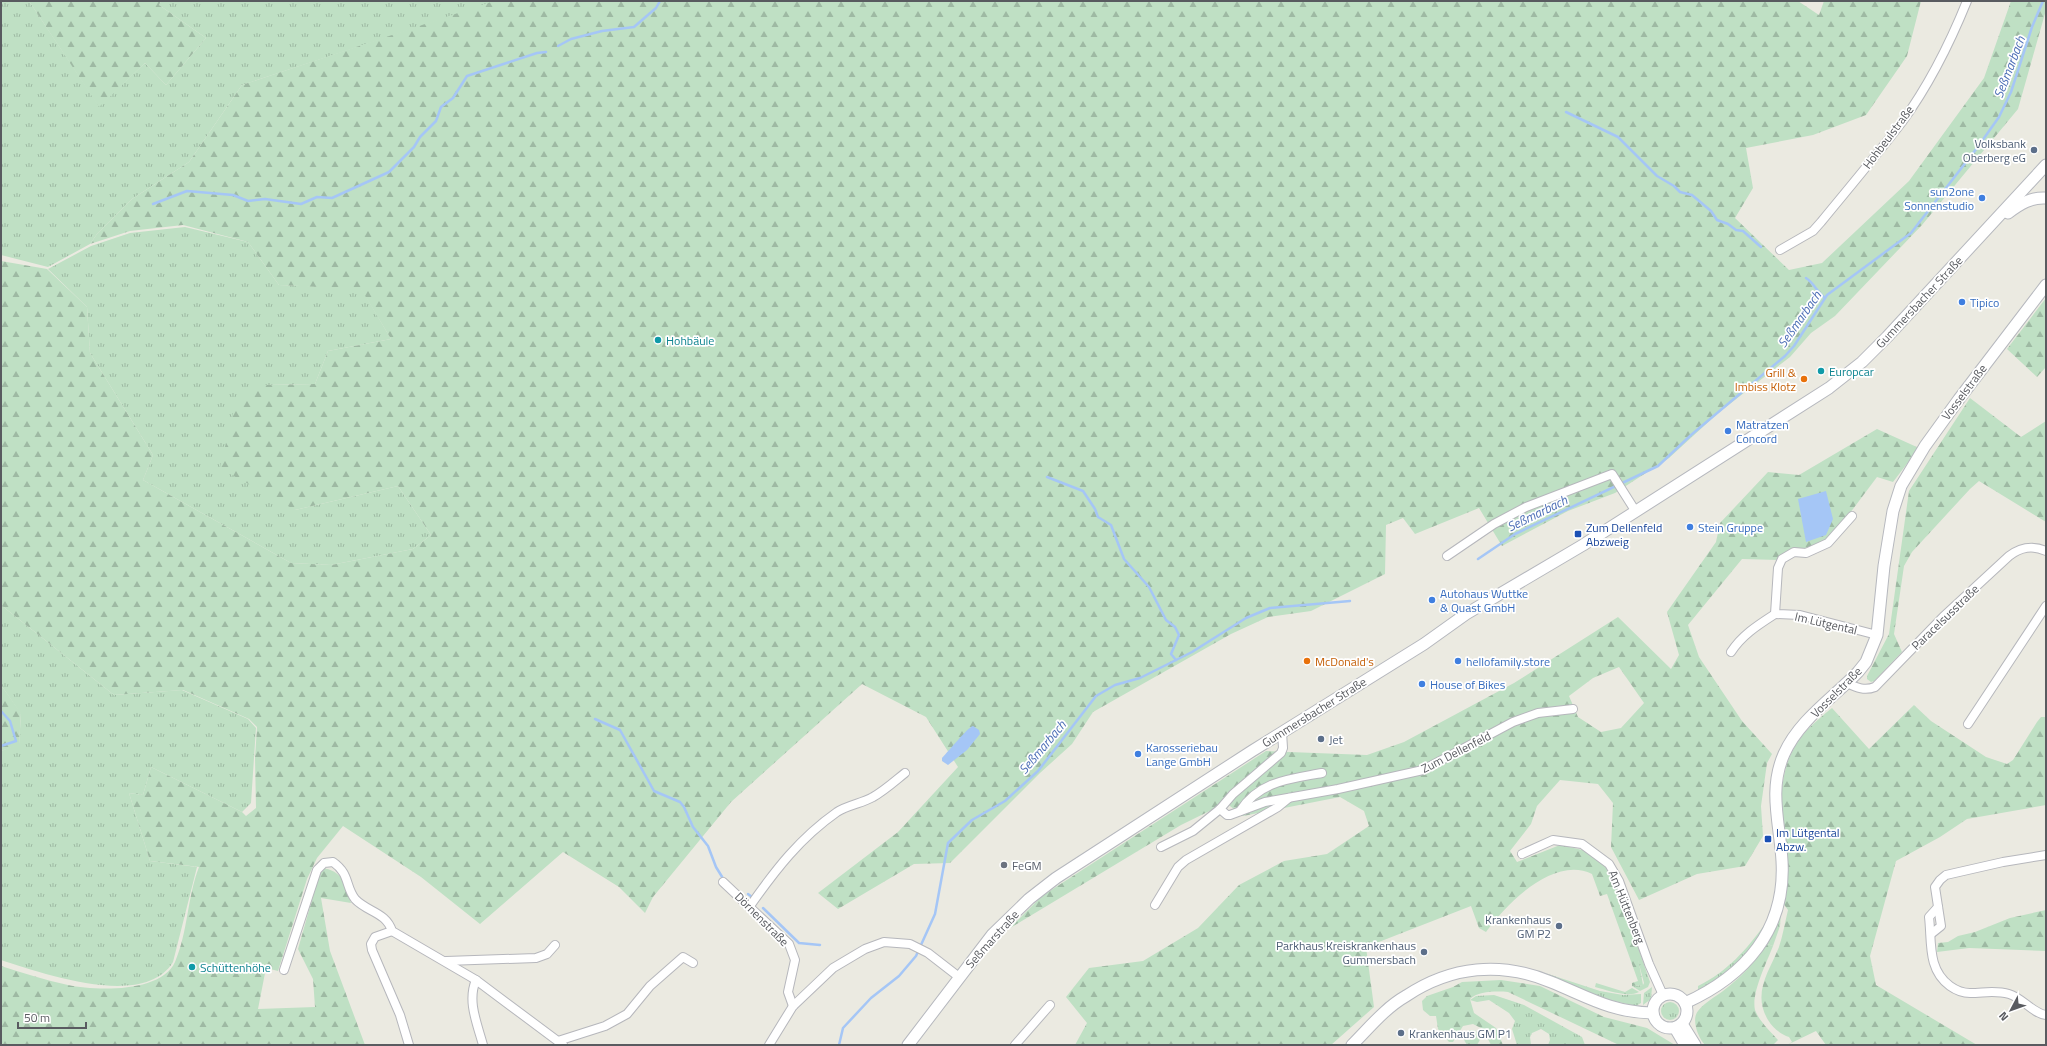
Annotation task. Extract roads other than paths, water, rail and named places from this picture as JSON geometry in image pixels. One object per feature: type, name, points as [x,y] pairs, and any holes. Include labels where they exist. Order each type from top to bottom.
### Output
[{"type":"main road","name":"Gummersbacher Straße","points":[[1095,852],[1282,732],[1424,644],[1466,614],[1584,545],[1806,404],[1848,375],[1887,337],[2046,165]]},
{"type":"main road","points":[[1991,225],[2026,201],[2046,198]]},
{"type":"main road","name":"Vosselstraße","points":[[1685,1003],[1730,978],[1753,954],[1769,928],[1778,905],[1782,881],[1782,860],[1775,806],[1778,771],[1783,754],[1800,727],[1847,683],[1866,662],[1877,635],[1884,566],[1894,511],[1901,486],[1925,446],[2046,285]]},
{"type":"main road","name":"Seßmarstraße","points":[[908,1045],[992,936],[1029,899],[1095,852]]},
{"type":"main road","points":[[1352,1045],[1391,1007],[1405,996],[1430,982],[1480,968],[1517,971],[1535,976],[1611,1008],[1652,1012]]},
{"type":"main road","points":[[1663,995],[1676,995],[1685,1003],[1687,1015],[1678,1026],[1666,1028],[1658,1024],[1652,1012],[1655,1002],[1663,995]]},
{"type":"main road","points":[[1678,1026],[1685,1045]]},
{"type":"main road","points":[[1678,1026],[1695,1045]]},
{"type":"street","name":"Hohbeulstraße","points":[[1780,250],[1813,231],[1902,121],[1934,71],[1955,31],[1968,1]]},
{"type":"street","points":[[1447,556],[1494,524],[1526,507],[1612,474],[1636,512]]},
{"type":"street","points":[[1731,652],[1739,641],[1754,628],[1775,614],[1778,568],[1782,559],[1794,552],[1806,553],[1828,543],[1852,516]]},
{"type":"street","name":"Paracelsusstraße","points":[[1847,683],[1869,690],[1876,687],[1943,617],[2009,556],[2016,551],[2028,548],[2046,551]]},
{"type":"street","points":[[1968,724],[2046,606]]},
{"type":"street","name":"Im Lütgental","points":[[1775,614],[1800,615],[1877,635]]},
{"type":"street","name":"Zum Dellenfeld","points":[[1220,809],[1227,815],[1265,802],[1338,789],[1423,770],[1513,722],[1538,713],[1572,709]]},
{"type":"street","points":[[1161,847],[1193,831],[1220,809],[1233,794],[1281,752],[1283,748],[1282,732]]},
{"type":"street","points":[[1240,811],[1246,801],[1264,786],[1322,772]]},
{"type":"street","points":[[750,906],[777,868],[802,842],[838,812],[859,802],[873,798],[905,773]]},
{"type":"street","name":"Zum Dellenfeld","points":[[1155,905],[1178,867],[1186,860],[1278,807],[1290,797]]},
{"type":"street","name":"Am Hüttenberg","points":[[1522,854],[1552,840],[1582,844],[1609,864],[1619,881],[1649,964],[1663,995]]},
{"type":"street","points":[[2046,855],[2003,862],[1946,875],[1935,887],[1941,926],[1931,934],[1931,958],[1935,970],[1945,983],[1958,992],[1969,993],[1991,991],[2011,994],[2031,1008],[2046,1015]]},
{"type":"street","points":[[284,970],[317,870],[324,863],[333,862],[340,867],[347,878],[354,898],[389,922],[392,931],[446,961],[476,980],[560,1043],[605,1026],[627,1014],[650,986],[683,957],[693,963]]},
{"type":"street","name":"Dörnenstraße","points":[[723,882],[789,944],[795,960],[788,992],[793,1006]]},
{"type":"street","points":[[392,931],[375,937],[371,944],[372,950],[400,1015],[409,1045]]},
{"type":"street","points":[[769,1045],[793,1006],[833,968],[865,949],[884,942],[910,944],[928,953],[959,977]]},
{"type":"street","points":[[446,961],[536,958],[547,954],[555,945]]},
{"type":"street","points":[[476,980],[472,989],[471,1002],[483,1045]]},
{"type":"street","points":[[1015,1045],[1050,1005]]},
{"type":"water","points":[[1826,491],[1833,519],[1826,535],[1806,542],[1798,499]]},
{"type":"water","points":[[973,726],[979,730],[980,734],[967,750],[948,765],[942,761],[942,758],[962,735]]},
{"type":"waterway","points":[[558,46],[571,39],[602,31],[634,27],[656,8],[660,1]]},
{"type":"waterway","name":"Seßmarbach","points":[[1478,559],[1515,534],[1658,466],[1691,435],[1785,356],[1794,346],[1827,295],[1911,233],[1977,148],[1999,117],[2011,92],[2032,27],[2043,1]]},
{"type":"waterway","points":[[153,204],[187,191],[233,195],[248,201],[265,199],[301,204],[317,197],[332,198],[389,172],[414,147],[420,137],[436,121],[441,107],[453,98],[467,76],[537,53],[546,52]]},
{"type":"waterway","points":[[1566,112],[1618,137],[1657,176],[1674,186],[1680,192],[1692,195],[1711,211],[1717,220],[1728,224],[1736,230],[1743,231],[1761,247]]},
{"type":"waterway","points":[[1806,278],[1825,298]]},
{"type":"waterway","points":[[1047,477],[1083,491],[1095,509],[1098,517],[1111,525],[1124,559],[1149,587],[1166,620],[1175,627],[1179,635],[1171,654],[1176,660]]},
{"type":"waterway","name":"Seßmarbach","points":[[839,1045],[843,1028],[871,998],[899,976],[916,956],[935,914],[948,843],[972,820],[1005,801],[1038,771],[1096,696],[1115,685],[1140,678],[1192,652],[1246,618],[1270,608],[1350,601]]},
{"type":"waterway","points":[[1,711],[10,721],[16,741],[1,746]]},
{"type":"waterway","points":[[595,719],[620,730],[654,791],[680,802],[684,807],[693,827],[708,846],[716,867],[724,880]]},
{"type":"waterway","points":[[748,894],[752,897]]},
{"type":"waterway","points":[[763,908],[799,943],[820,945]]},
{"type":"place","name":"Volksbank Oberberg eG","points":[[2034,150]]},
{"type":"place","name":"sun2one Sonnenstudio","points":[[1982,198]]},
{"type":"place","name":"Tipico","points":[[1962,302]]},
{"type":"place","name":"Hohbäule","points":[[658,340]]},
{"type":"place","name":"Europcar","points":[[1821,371]]},
{"type":"place","name":"Grill & Imbiss Klotz","points":[[1804,379]]},
{"type":"place","name":"Matratzen Concord","points":[[1728,431]]},
{"type":"place","name":"Stein Gruppe","points":[[1690,527]]},
{"type":"place","name":"Zum Dellenfeld Abzweig","points":[[1578,534]]},
{"type":"place","name":"Autohaus Wuttke & Quast GmbH","points":[[1432,600]]},
{"type":"place","name":"McDonald's","points":[[1307,661]]},
{"type":"place","name":"hellofamily.store","points":[[1458,661]]},
{"type":"place","name":"House of Bikes","points":[[1422,684]]},
{"type":"place","name":"Jet","points":[[1321,739]]},
{"type":"place","name":"Karosseriebau Lange GmbH","points":[[1138,754]]},
{"type":"place","name":"Im Lütgental Abzw.","points":[[1768,839]]},
{"type":"place","name":"FeGM","points":[[1004,865]]},
{"type":"place","name":"Krankenhaus GM P2","points":[[1559,926]]},
{"type":"place","name":"Parkhaus Kreiskrankenhaus Gummersbach","points":[[1424,952]]},
{"type":"place","name":"Schüttenhöhe","points":[[192,967]]},
{"type":"place","name":"Krankenhaus GM P1","points":[[1401,1033]]}]
